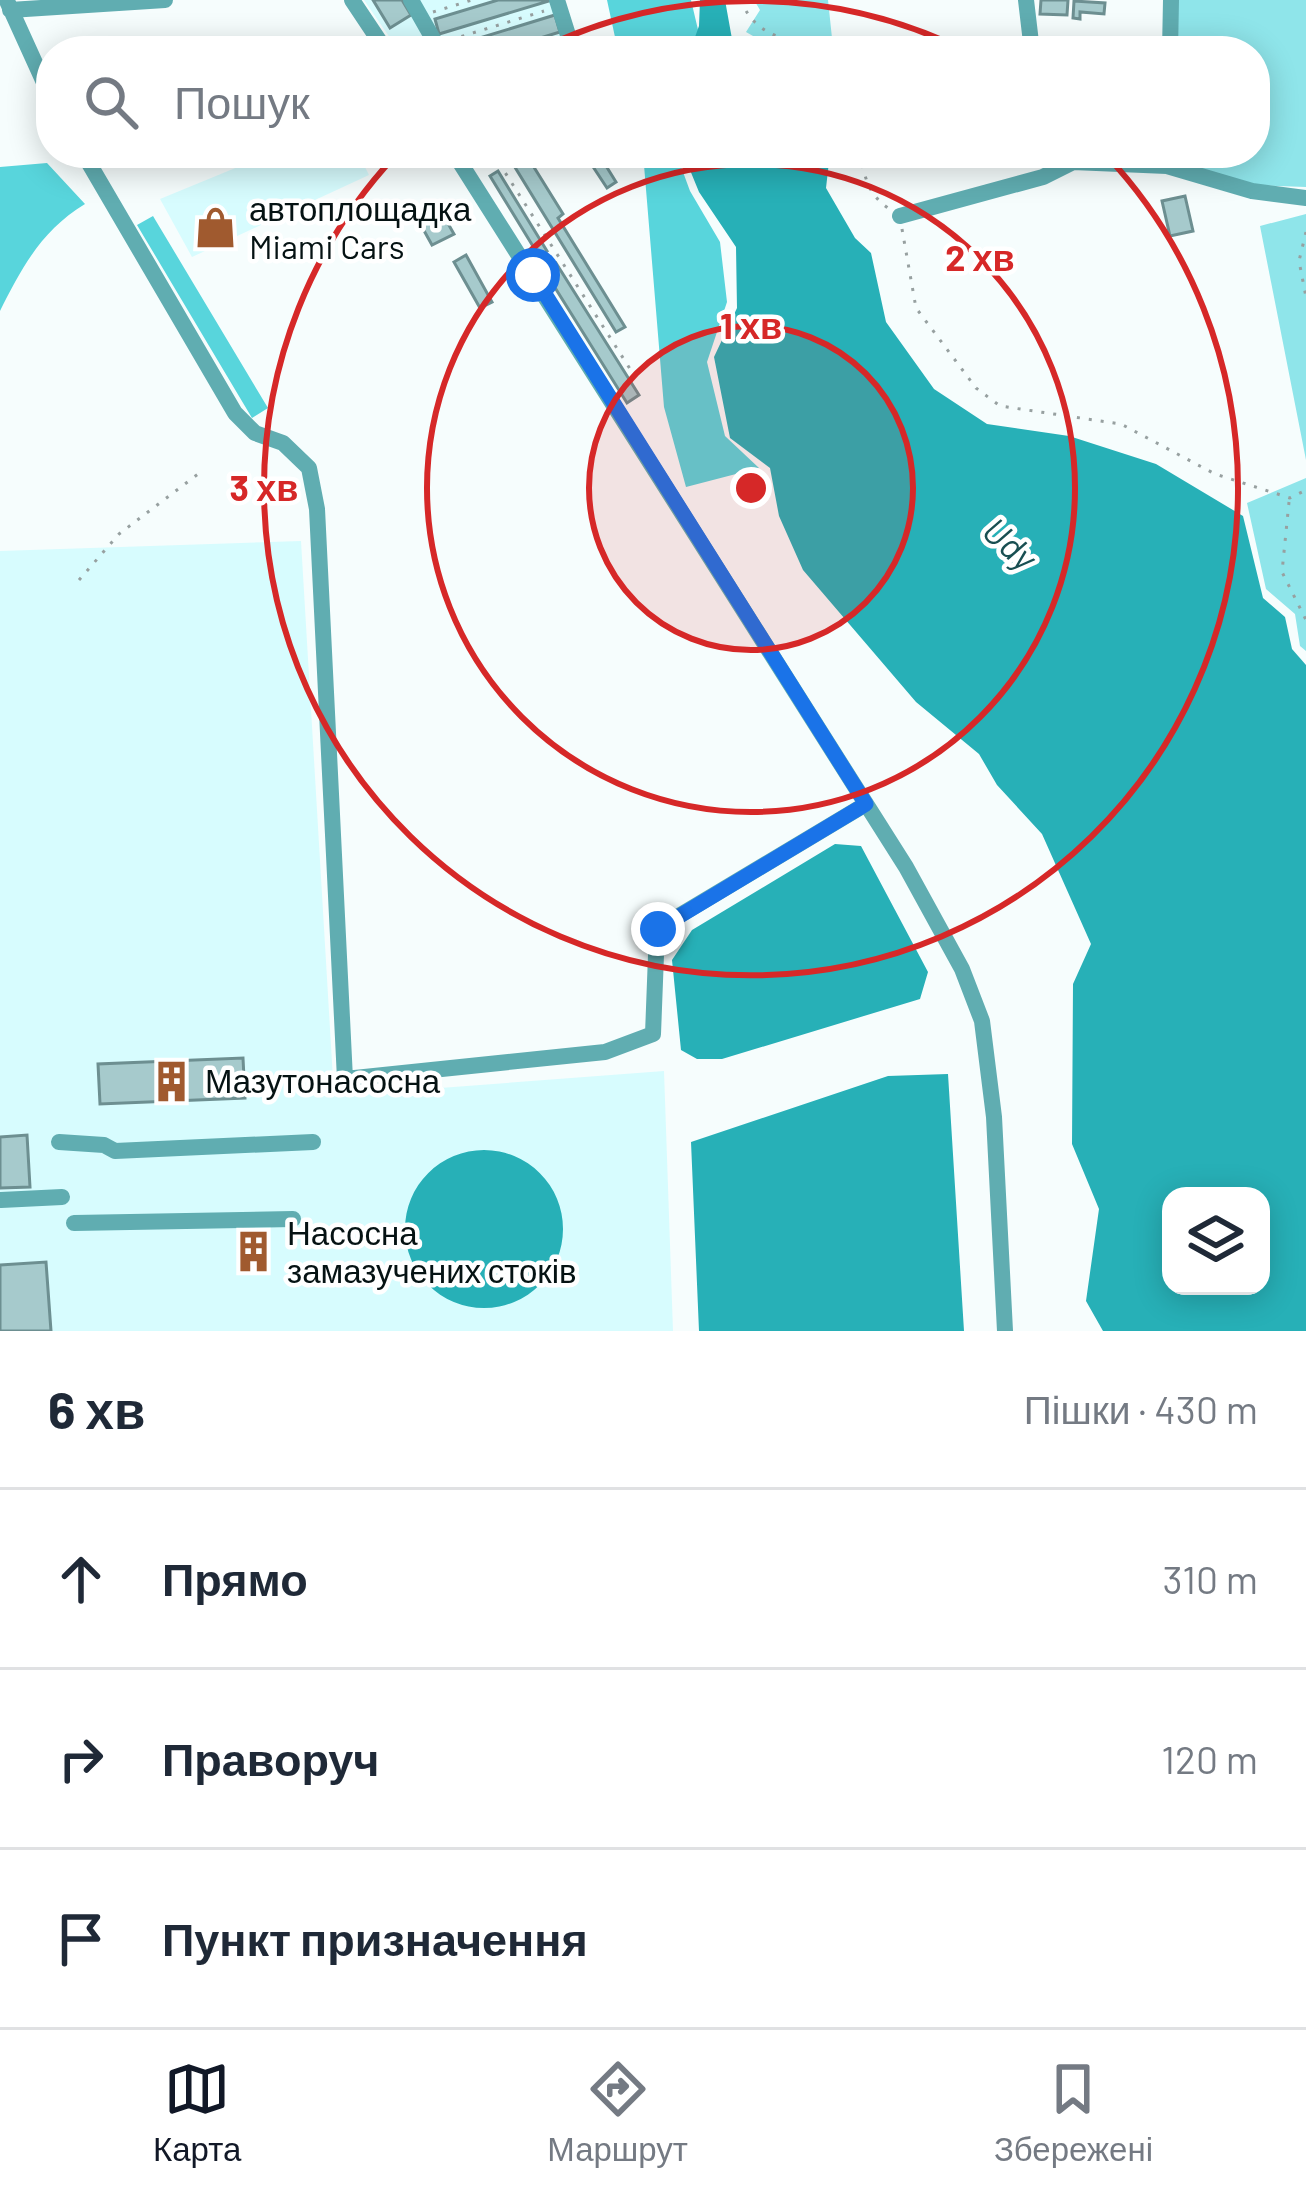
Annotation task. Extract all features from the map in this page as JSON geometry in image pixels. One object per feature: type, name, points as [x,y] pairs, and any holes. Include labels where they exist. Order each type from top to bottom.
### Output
[{"type":"street","points":[[36,66],[8,5],[165,0]]},
{"type":"street","points":[[352,0],[376,36]]},
{"type":"street","points":[[1026,0],[1030,36]]},
{"type":"street","points":[[1170,36],[1171,0]]},
{"type":"street","points":[[558,3],[568,36]]},
{"type":"street","points":[[415,8],[431,36]]},
{"type":"street","points":[[92,168],[236,413],[255,433],[283,443],[309,468],[317,509],[345,1079],[605,1052],[653,1034],[658,929],[866,804]]},
{"type":"street","points":[[463,168],[866,804],[962,969],[982,1021],[994,1117],[1005,1331]]},
{"type":"street","points":[[900,216],[1043,177],[1056,168]]},
{"type":"street","points":[[1191,168],[1252,191],[1306,198]]},
{"type":"street","points":[[59,1142],[104,1145],[115,1151],[313,1142]]},
{"type":"street","points":[[1,1199],[62,1197]]},
{"type":"street","points":[[74,1223],[292,1219]]},
{"type":"path","points":[[415,8],[472,0]]},
{"type":"path","points":[[741,0],[748,16],[774,36]]},
{"type":"path","points":[[470,36],[558,3]]},
{"type":"path","points":[[502,168],[632,372]]},
{"type":"path","points":[[865,168],[874,198],[900,216],[916,308],[976,388],[1000,406],[1121,424],[1215,474],[1290,498],[1306,490]]},
{"type":"path","points":[[1306,232],[1299,261],[1306,297]]},
{"type":"path","points":[[79,580],[119,534],[202,471]]},
{"type":"path","points":[[1290,498],[1282,572],[1306,620]]},
{"type":"shaded area","points":[[364,0],[564,0],[572,36],[389,36]]},
{"type":"shaded area","points":[[607,0],[691,0],[699,36],[615,36]]},
{"type":"shaded area","points":[[754,0],[828,0],[832,36],[753,36],[746,32],[760,10]]},
{"type":"shaded area","points":[[1176,0],[1306,0],[1306,187],[1252,185],[1200,168],[1270,168],[1270,36],[1175,36]]},
{"type":"shaded area","points":[[36,164],[36,168],[52,168],[85,204],[35,251],[0,311],[0,167]]},
{"type":"shaded area","name":"автоплощадка Miami Cars","points":[[235,168],[366,168],[369,175],[192,257],[160,199]]},
{"type":"shaded area","points":[[644,168],[682,168],[720,242],[727,302],[707,362],[725,436],[759,468],[686,487],[664,407]]},
{"type":"shaded area","points":[[1306,214],[1306,460],[1260,226]]},
{"type":"shaded area","points":[[153,216],[268,408],[252,418],[137,225]]},
{"type":"shaded area","points":[[1306,478],[1306,651],[1300,646],[1295,614],[1266,589],[1247,503]]},
{"type":"shaded area","points":[[301,541],[334,1096],[664,1071],[673,1331],[0,1331],[0,551]]},
{"type":"water","points":[[700,0],[725,0],[731,36],[695,36]]},
{"type":"water","name":"Udy","points":[[689,168],[828,168],[826,188],[855,238],[871,253],[886,322],[934,389],[987,424],[1069,436],[1156,464],[1243,516],[1263,598],[1285,617],[1292,649],[1306,665],[1306,1331],[1103,1331],[1086,1301],[1099,1209],[1072,1144],[1073,984],[1091,944],[1042,834],[997,785],[979,754],[916,702],[803,570],[779,516],[770,468],[730,438],[714,357],[737,308],[736,247],[699,192]]},
{"type":"water","points":[[835,844],[861,846],[928,972],[920,999],[722,1059],[697,1059],[681,1050],[672,960],[692,930]]},
{"type":"water","points":[[948,1074],[964,1331],[699,1331],[691,1142],[888,1076]]},
{"type":"water","points":[[484,1150],[514,1156],[540,1173],[557,1199],[563,1229],[557,1259],[540,1285],[514,1302],[484,1308],[454,1302],[428,1285],[411,1259],[405,1229],[411,1199],[428,1173],[454,1156]]},
{"type":"building","points":[[373,0],[402,0],[411,15],[390,28]]},
{"type":"building","points":[[498,0],[552,0],[439,34],[435,19]]},
{"type":"building","points":[[1041,0],[1068,0],[1067,15],[1040,14]]},
{"type":"building","points":[[1074,1],[1105,3],[1104,14],[1080,12],[1080,19],[1073,18]]},
{"type":"building","points":[[555,15],[560,32],[547,36],[486,36]]},
{"type":"building","points":[[515,168],[534,168],[563,214],[558,218],[625,327],[616,332]]},
{"type":"building","points":[[594,168],[607,168],[616,182],[607,188]]},
{"type":"building","points":[[498,171],[547,251],[539,256],[490,176]]},
{"type":"building","points":[[1185,196],[1193,231],[1170,236],[1162,201]]},
{"type":"building","points":[[438,206],[454,234],[432,245],[417,218]]},
{"type":"building","points":[[466,255],[492,302],[480,308],[454,262]]},
{"type":"building","points":[[556,263],[639,395],[627,403],[544,270]]},
{"type":"building","name":"Мазутонасосна","points":[[243,1058],[245,1098],[100,1104],[98,1064]]},
{"type":"building","points":[[27,1135],[30,1187],[0,1188],[0,1137]]},
{"type":"building","name":"Насосна замазучених стоків","points":[[262,1242],[263,1262],[244,1263],[243,1243]]},
{"type":"building","points":[[46,1262],[51,1331],[0,1331],[0,1265]]},
{"type":"place","name":"автоплощадка Miami Cars","points":[[215,228]]},
{"type":"place","name":"Мазутонасосна","points":[[171,1081]]},
{"type":"place","name":"Насосна замазучених стоків","points":[[253,1252]]},
{"type":"route","points":[[533,275],[866,804],[658,929]]}]
